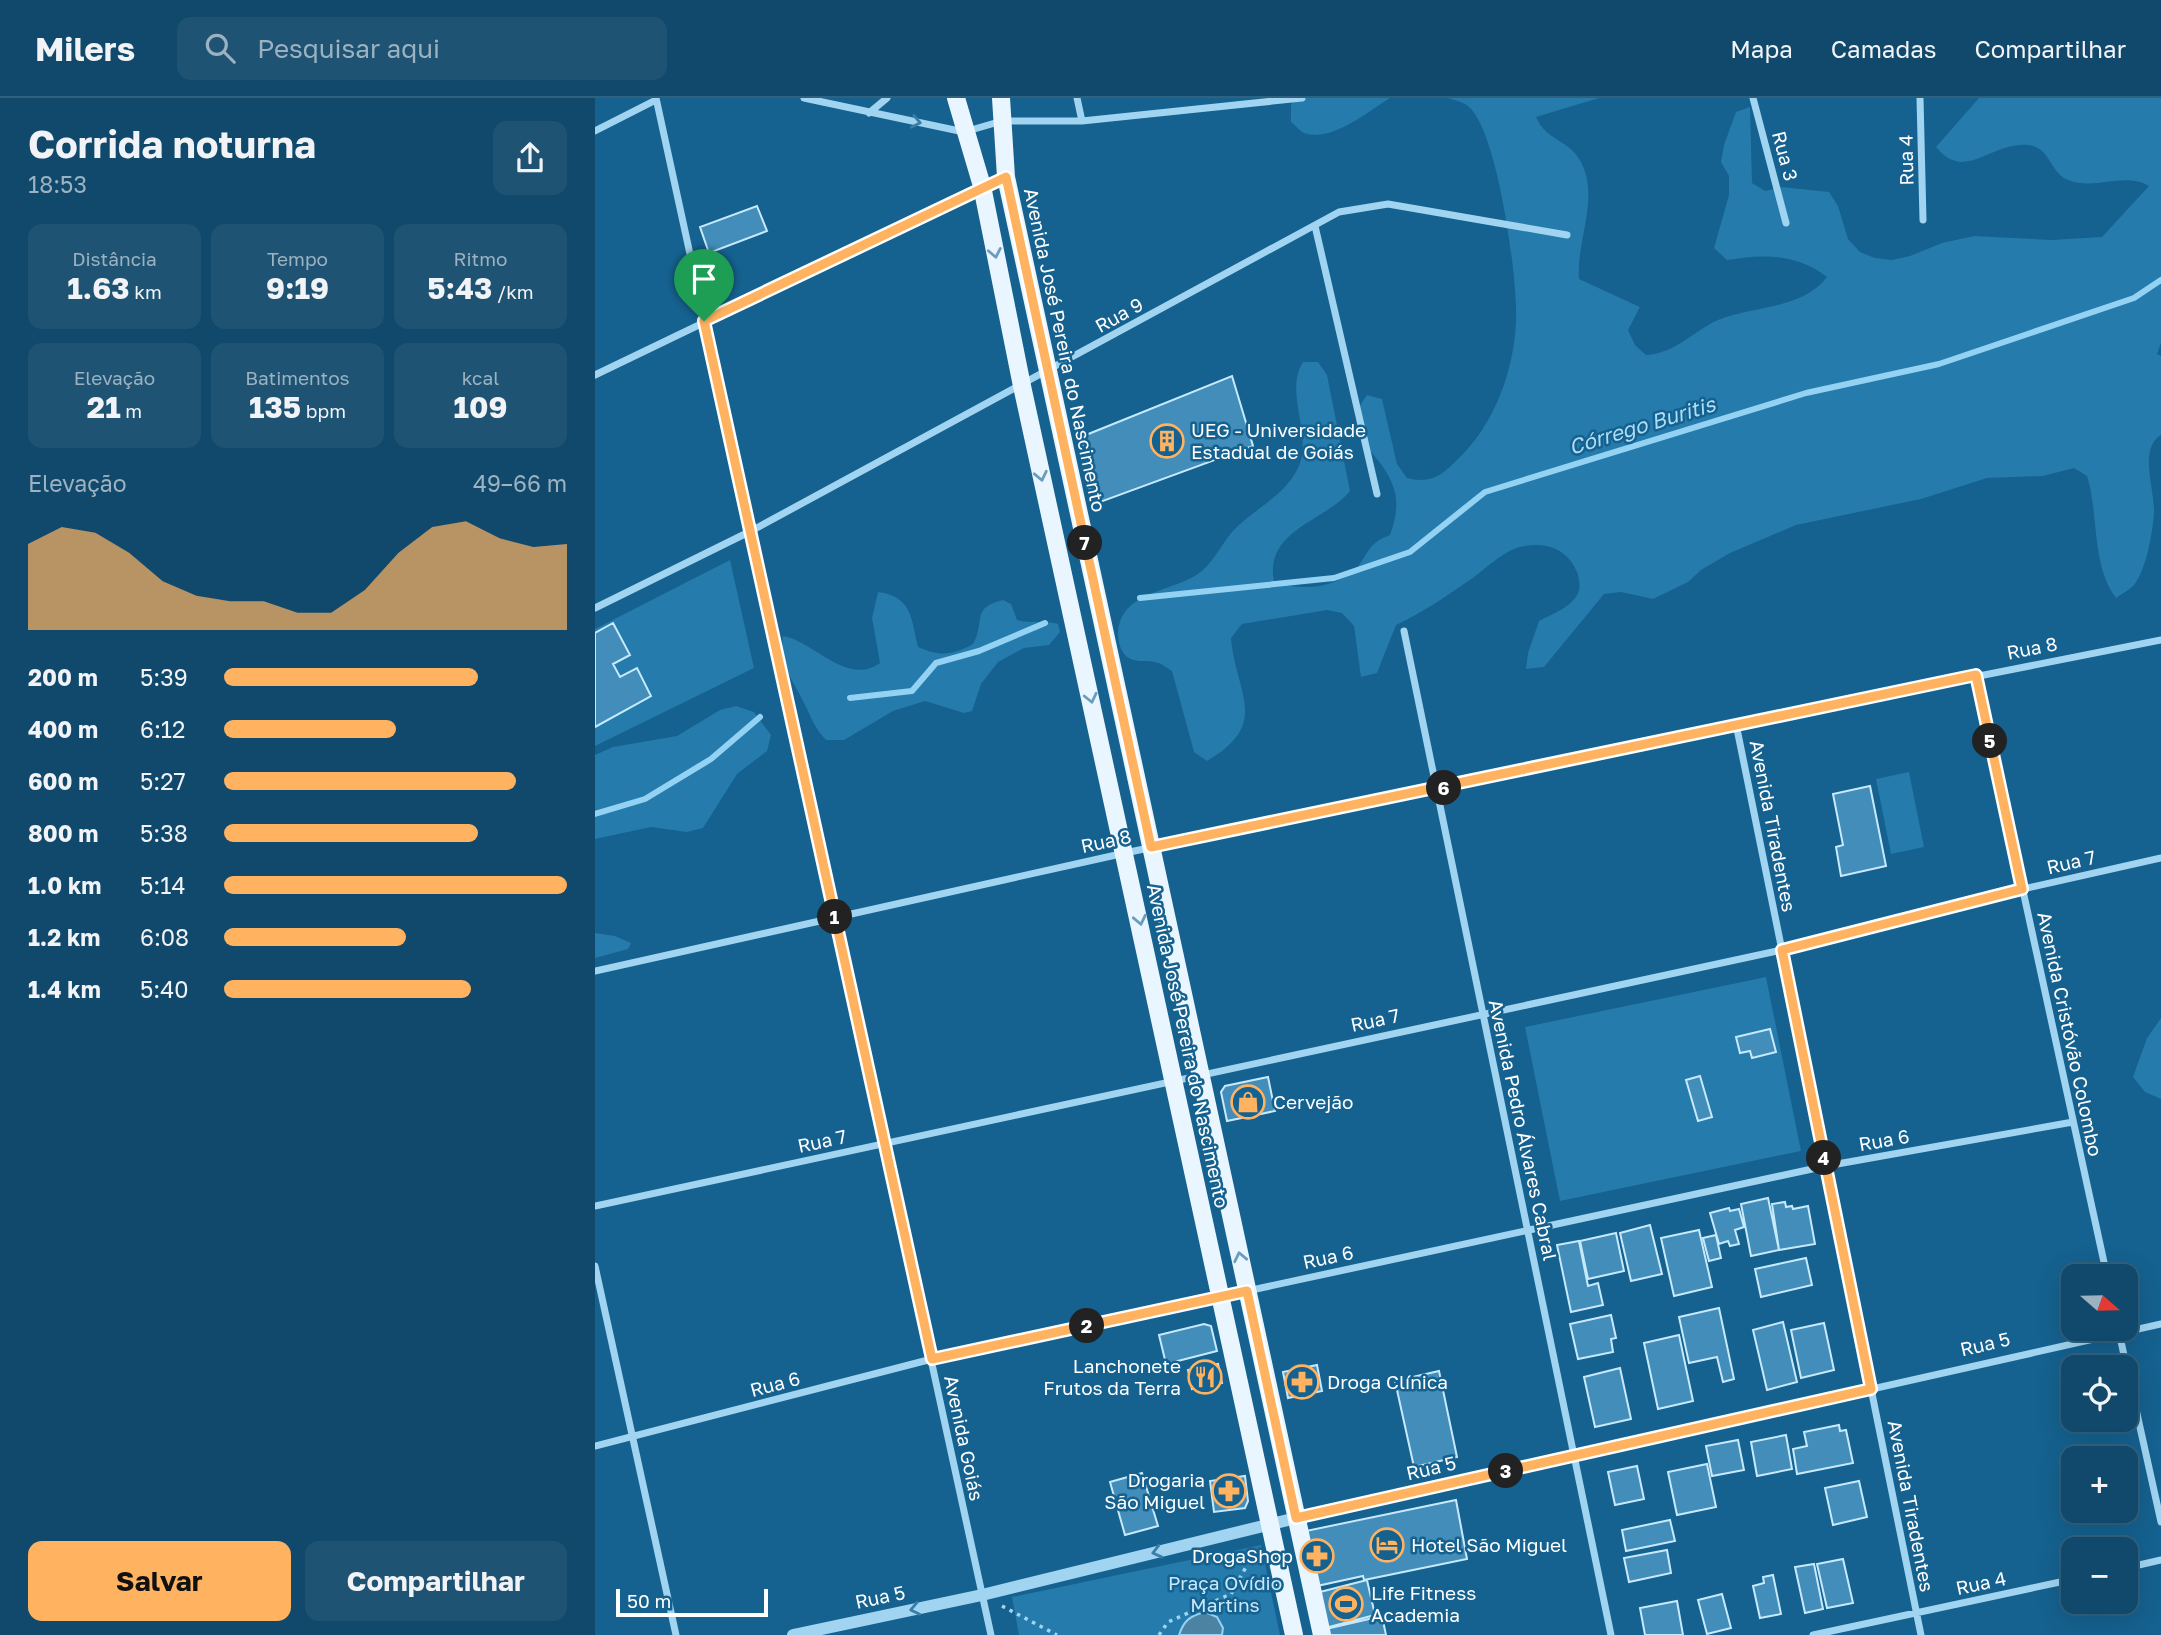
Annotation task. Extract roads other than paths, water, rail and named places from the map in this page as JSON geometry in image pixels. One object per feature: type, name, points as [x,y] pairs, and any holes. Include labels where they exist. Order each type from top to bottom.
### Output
[{"type":"main road","name":"Avenida José Pereira do Nascimento","points":[[956,98],[982,186],[1022,386],[1294,1635]]},
{"type":"main road","name":"Avenida José Pereira do Nascimento","points":[[1001,98],[1006,177],[1322,1635]]},
{"type":"main road","points":[[1070,605],[1097,598]]},
{"type":"street","points":[[804,98],[964,132],[1002,121],[1082,121],[1303,98]]},
{"type":"street","points":[[869,113],[887,98]]},
{"type":"street","points":[[1077,98],[1082,121]]},
{"type":"street","name":"Rua 3","points":[[1753,98],[1786,223]]},
{"type":"street","name":"Rua 4","points":[[1920,98],[1923,220]]},
{"type":"street","points":[[595,131],[656,99]]},
{"type":"street","name":"Avenida Goiás","points":[[656,99],[991,1635]]},
{"type":"street","points":[[595,375],[982,186],[1006,177]]},
{"type":"street","name":"Rua 9","points":[[595,608],[751,531],[1339,212],[1388,204],[1567,235]]},
{"type":"street","points":[[1315,226],[1377,494]]},
{"type":"street","name":"Avenida Pedro Álvares Cabral","points":[[1404,631],[1611,1635]]},
{"type":"street","name":"Rua 8","points":[[595,971],[1151,847],[1736,724],[2161,640]]},
{"type":"street","name":"Avenida Cristóvão Colombo","points":[[1976,675],[2104,1264]]},
{"type":"street","name":"Avenida Tiradentes","points":[[1736,724],[1921,1635]]},
{"type":"street","name":"Rua 7","points":[[595,1206],[1782,950],[2022,889],[2161,858]]},
{"type":"street","name":"Rua 6","points":[[595,1446],[932,1359],[1826,1166],[2074,1122]]},
{"type":"street","points":[[595,1266],[676,1635]]},
{"type":"street","name":"Rua 5","points":[[2139,1328],[2161,1324]]},
{"type":"street","name":"Rua 5","points":[[793,1635],[982,1595],[1296,1518],[2076,1341]]},
{"type":"street","points":[[2121,1341],[2161,1522]]},
{"type":"street","points":[[2138,1565],[2161,1560]]},
{"type":"street","name":"Rua 4","points":[[1813,1635],[2061,1582]]},
{"type":"waterway","name":"Córrego Buritis","points":[[1140,598],[1334,578],[1410,552],[1485,492],[1806,393],[1939,364],[2134,298],[2161,280]]},
{"type":"waterway","name":"Córrego Buritis","points":[[850,698],[912,691],[936,663],[979,651],[1045,623]]},
{"type":"waterway","name":"Córrego Buritis","points":[[595,814],[645,799],[711,759],[760,717]]},
{"type":"place","name":"UEG - Universidade Estadual de Goiás","points":[[1167,441]]},
{"type":"place","name":"Cervejão","points":[[1248,1102]]},
{"type":"place","name":"Lanchonete Frutos da Terra","points":[[1205,1377]]},
{"type":"place","name":"Droga Clínica","points":[[1302,1382]]},
{"type":"place","name":"Drogaria São Miguel","points":[[1229,1491]]},
{"type":"place","name":"Hotel São Miguel","points":[[1387,1545]]},
{"type":"place","name":"DrogaShop","points":[[1317,1556]]},
{"type":"place","name":"Life Fitness Academia","points":[[1346,1604]]},
{"type":"park label","name":"Praça Ovídio Martins","points":[[1225,1594]]}]
